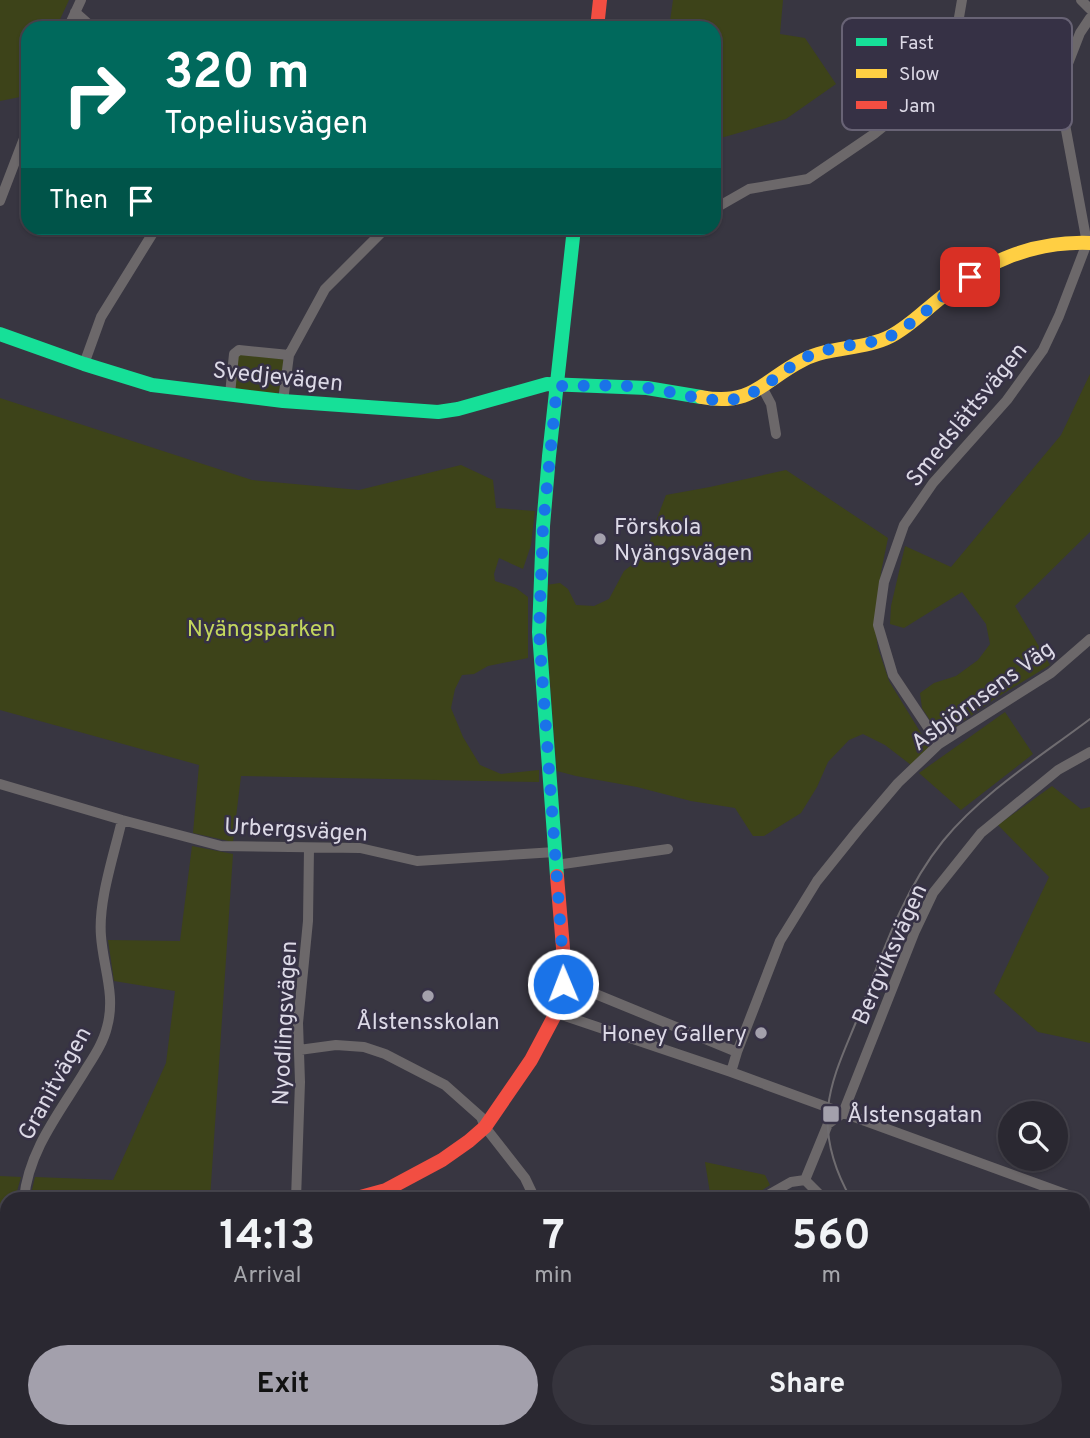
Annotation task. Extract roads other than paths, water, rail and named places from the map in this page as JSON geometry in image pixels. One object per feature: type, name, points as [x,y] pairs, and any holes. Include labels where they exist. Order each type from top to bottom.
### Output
[{"type":"street","points":[[71,21],[80,0]]},
{"type":"street","points":[[598,21],[600,0]]},
{"type":"street","points":[[959,18],[962,0]]},
{"type":"street","points":[[1081,0],[1090,9]]},
{"type":"street","points":[[75,12],[85,21]]},
{"type":"street","points":[[1072,54],[1080,33],[1090,18]]},
{"type":"street","points":[[721,205],[749,189],[808,179],[879,130]]},
{"type":"street","points":[[1066,130],[1088,243]]},
{"type":"street","points":[[0,201],[21,146]]},
{"type":"street","points":[[84,364],[101,317],[152,235]]},
{"type":"street","points":[[283,401],[289,355],[325,289],[379,235]]},
{"type":"street","points":[[379,1192],[442,1160],[485,1127],[531,1060],[556,1013],[563,984],[539,632],[543,526],[573,235]]},
{"type":"street","name":"Svedjevägen","points":[[0,334],[152,385],[283,401],[438,412],[547,384],[647,388],[729,400],[762,387],[815,354],[892,336],[952,288],[1005,257],[1049,245],[1088,243]]},
{"type":"street","name":"Smedslättsvägen","points":[[939,744],[893,675],[878,625],[884,582],[904,524],[933,483],[1007,400],[1043,350],[1088,243]]},
{"type":"street","points":[[230,394],[234,354],[239,350],[289,355]]},
{"type":"street","points":[[762,387],[771,404],[776,434]]},
{"type":"street","name":"Asbjörnsens Väg","points":[[731,1072],[780,941],[817,881],[858,830],[898,783],[939,744],[1051,673],[1090,639]]},
{"type":"street","name":"Bergviksvägen","points":[[805,1180],[828,1124],[843,1113],[933,892],[981,833],[1058,770],[1090,752]]},
{"type":"street","name":"Urbergsvägen","points":[[0,784],[121,821],[221,846],[360,848],[417,862],[556,859],[668,849]]},
{"type":"street","name":"Granitvägen","points":[[25,1192],[39,1144],[99,1049],[108,1026],[110,982],[101,936],[102,908],[121,821]]},
{"type":"street","name":"Nyodlingsvägen","points":[[296,1192],[299,1023],[308,921],[309,848]]},
{"type":"street","points":[[563,984],[576,986],[737,1052]]},
{"type":"street","points":[[556,1013],[731,1072],[1062,1192]]},
{"type":"street","points":[[299,1049],[364,1047],[385,1054],[445,1085],[481,1117],[485,1127],[525,1178],[532,1192]]},
{"type":"street","points":[[774,1192],[792,1182],[805,1180],[818,1192]]},
{"type":"tram line","points":[[847,1192],[836,1167],[830,1144],[827,1120],[830,1097],[843,1053],[903,905],[928,861],[959,823],[1013,776],[1090,719]]},
{"type":"place","name":"Förskola Nyängsvägen","points":[[600,539]]},
{"type":"place","name":"Ålstensskolan","points":[[428,996]]},
{"type":"place","name":"Honey Gallery","points":[[761,1033]]},
{"type":"place","name":"Ålstensgatan","points":[[831,1114]]},
{"type":"park label","name":"Nyängsparken","points":[[261,628]]}]
